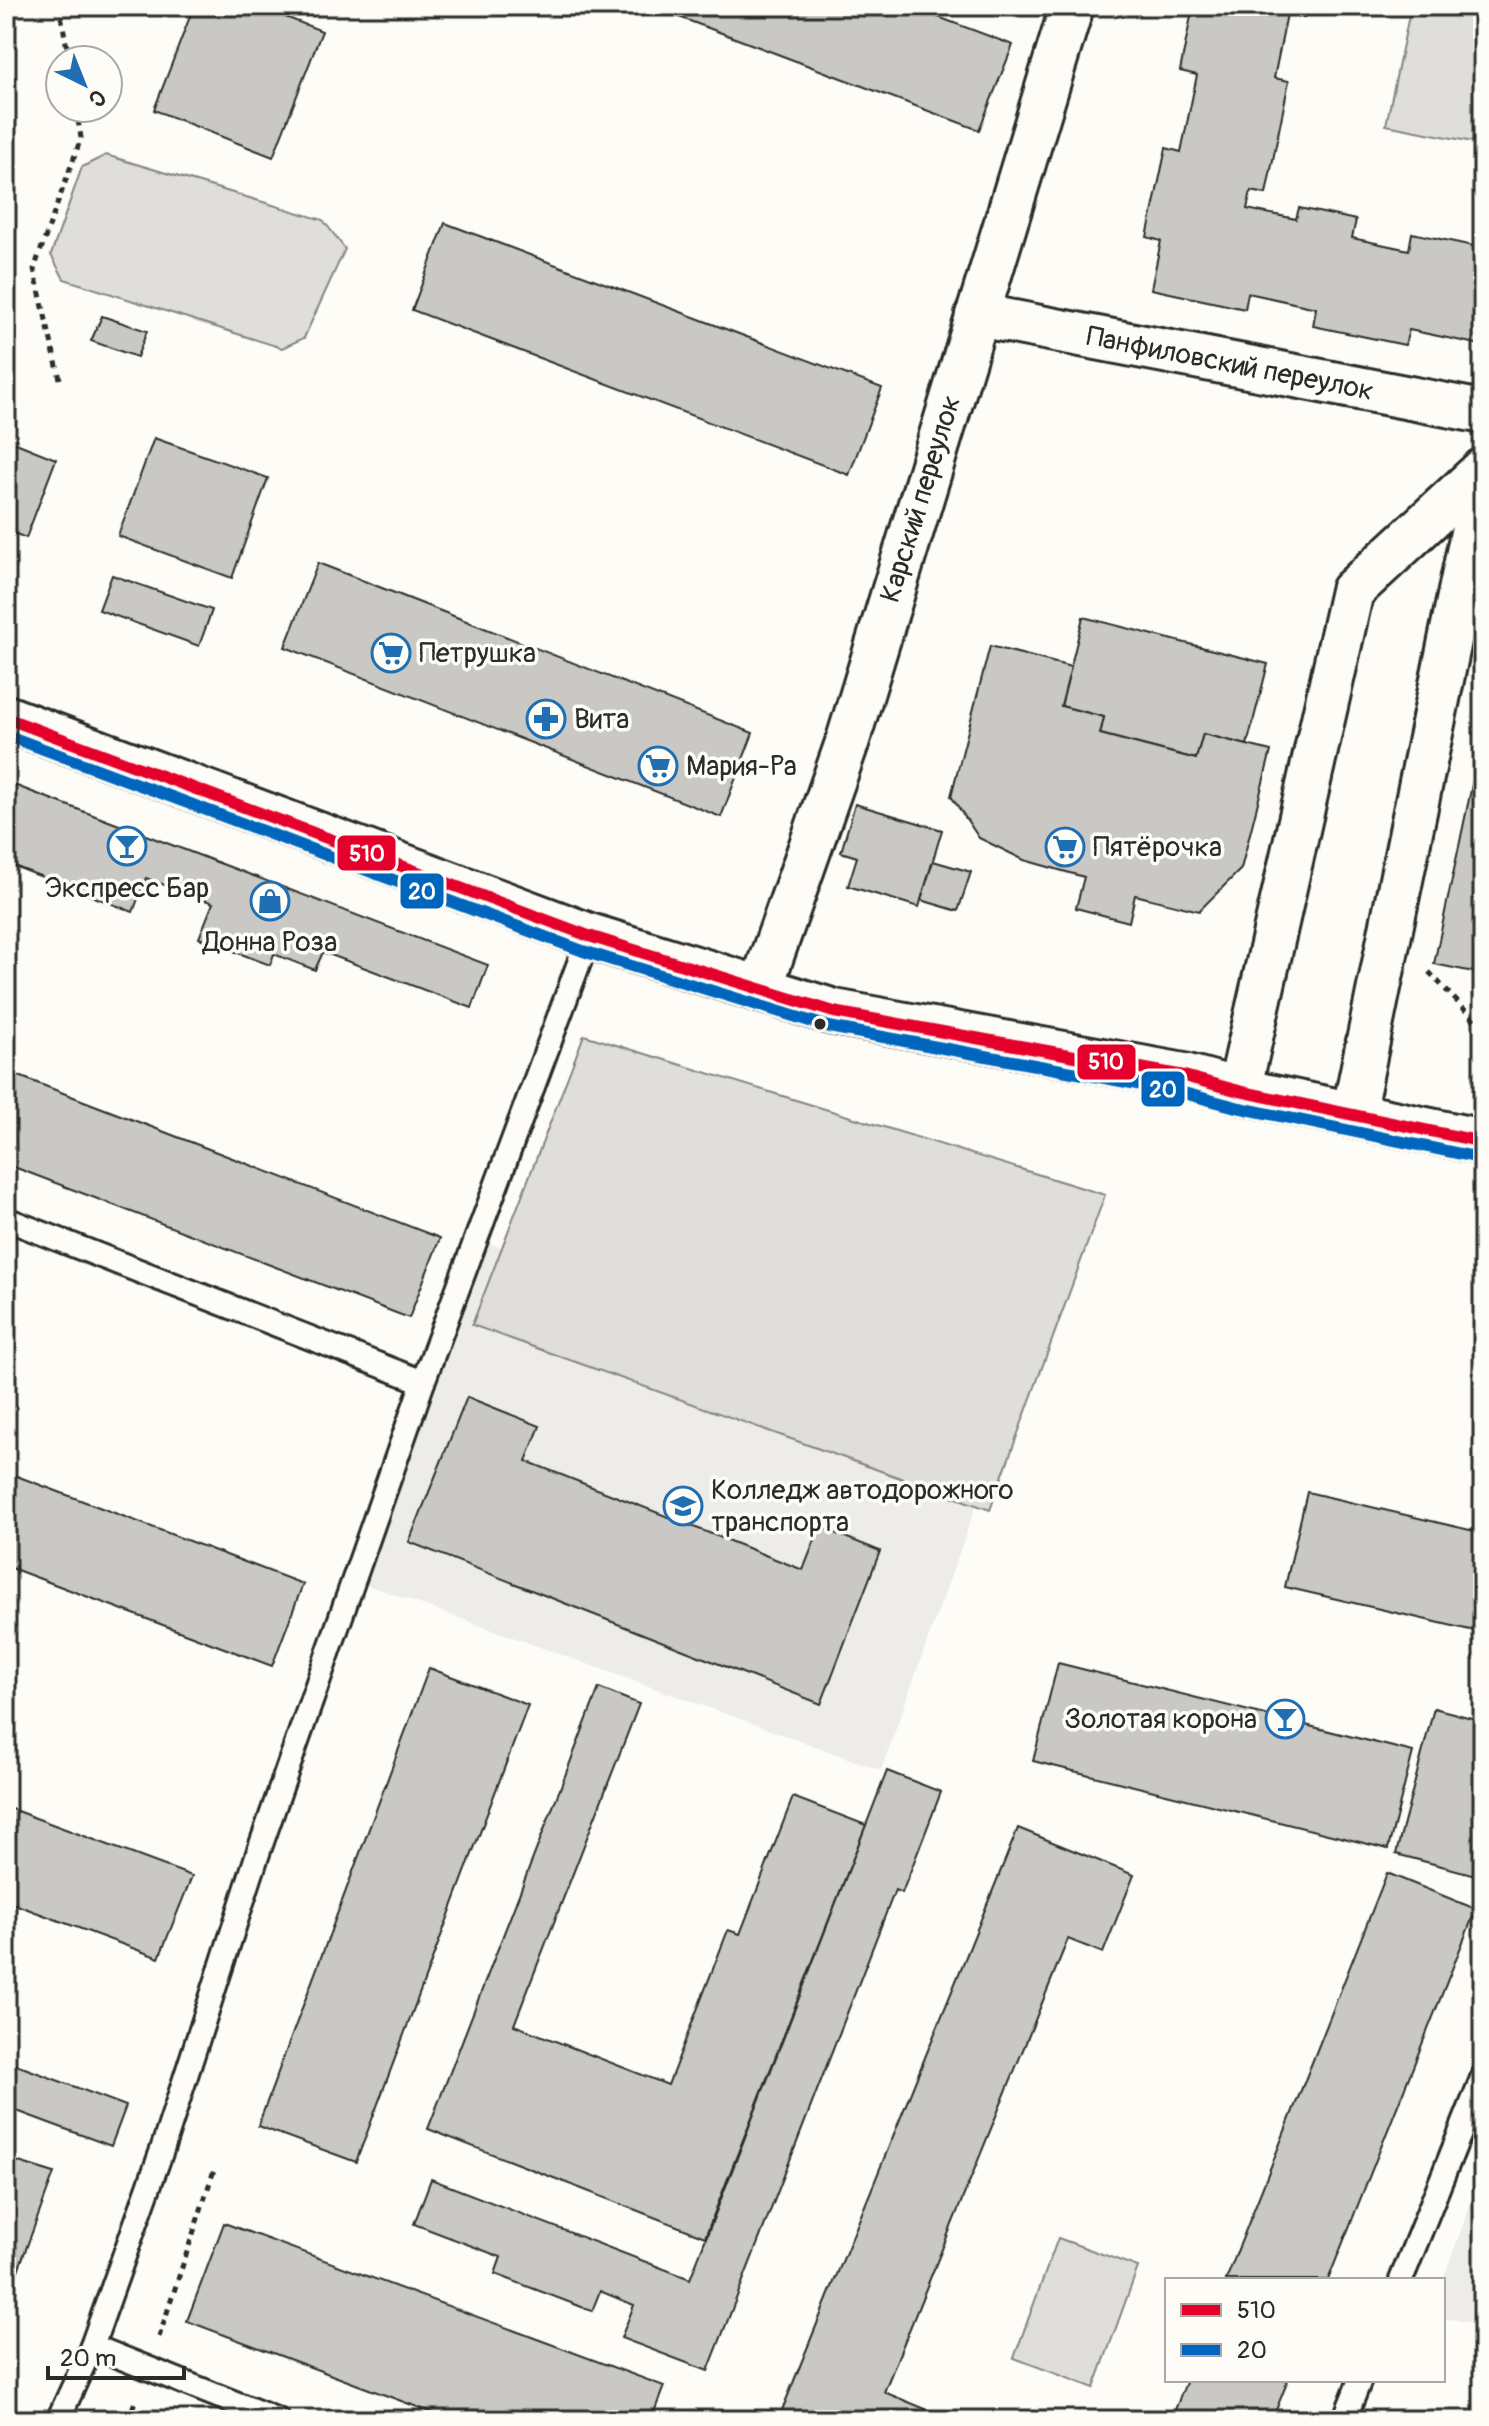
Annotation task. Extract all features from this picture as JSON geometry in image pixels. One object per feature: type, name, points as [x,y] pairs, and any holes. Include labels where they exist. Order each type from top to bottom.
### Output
[{"type":"street","name":"Карский переулок","points":[[760,990],[848,740],[1072,6]]},
{"type":"street","name":"Панфиловский переулок","points":[[977,315],[1483,412]]},
{"type":"street","points":[[1239,1091],[1352,591],[1483,470]]},
{"type":"street","points":[[1353,1115],[1483,479]]},
{"type":"street","points":[[6,718],[589,936],[834,1012],[1184,1076],[1239,1091],[1483,1142]]},
{"type":"lane","points":[[58,2420],[92,2346],[162,2150],[256,1859],[423,1382],[589,936]]},
{"type":"lane","points":[[6,1219],[423,1382]]},
{"type":"lane","points":[[1402,2278],[1483,2076]]},
{"type":"lane","points":[[92,2346],[278,2420]]},
{"type":"lane","points":[[1344,2420],[1359,2382]]},
{"type":"path","points":[[56,6],[66,44]]},
{"type":"path","points":[[60,379],[34,269],[81,138],[79,124]]},
{"type":"path","points":[[1391,932],[1483,1029]]},
{"type":"path","points":[[149,2368],[214,2170]]},
{"type":"shaded area","points":[[1411,6],[1452,6],[1483,12],[1483,144],[1386,125]]},
{"type":"shaded area","points":[[106,155],[323,220],[345,249],[304,338],[282,348],[64,279],[51,255],[82,167]]},
{"type":"shaded area","points":[[584,1035],[1105,1195],[990,1510],[472,1325]]},
{"type":"shaded area","name":"Колледж автодорожного транспорта","points":[[485,1242],[1004,1428],[881,1770],[362,1583]]},
{"type":"shaded area","points":[[1483,2169],[1483,2324],[1445,2318],[1444,2278]]},
{"type":"shaded area","points":[[1058,2238],[1138,2267],[1094,2388],[1014,2358]]},
{"type":"building","points":[[194,6],[257,6],[322,31],[273,157],[154,110]]},
{"type":"building","points":[[650,6],[909,6],[1013,45],[979,130]]},
{"type":"building","points":[[1193,6],[1307,6],[1304,18],[1287,14],[1274,78],[1289,81],[1266,194],[1251,191],[1247,209],[1296,219],[1299,208],[1356,220],[1352,238],[1409,250],[1412,233],[1483,248],[1483,364],[1477,363],[1481,345],[1409,330],[1405,345],[1313,326],[1316,308],[1248,293],[1245,309],[1151,289],[1161,241],[1147,237],[1166,148],[1181,152],[1197,75],[1180,71]]},
{"type":"building","points":[[445,223],[882,388],[849,475],[412,310]]},
{"type":"building","points":[[102,316],[147,331],[137,357],[91,341]]},
{"type":"building","points":[[154,438],[268,478],[232,578],[118,536]]},
{"type":"building","points":[[6,439],[56,459],[26,538],[6,530]]},
{"type":"building","points":[[318,563],[753,733],[721,817],[285,647]]},
{"type":"building","points":[[112,575],[212,610],[199,646],[99,610]]},
{"type":"building","points":[[1083,617],[1268,664],[1247,745],[1203,734],[1196,759],[1100,734],[1104,717],[1061,706]]},
{"type":"building","points":[[990,646],[1071,667],[1061,706],[1104,717],[1100,734],[1196,759],[1203,734],[1271,751],[1241,869],[1199,911],[1135,895],[1129,922],[1076,908],[1084,877],[1024,860],[979,838],[951,796]]},
{"type":"building","points":[[1483,733],[1483,974],[1434,964]]},
{"type":"building","points":[[6,782],[488,965],[472,1008],[323,952],[315,970],[274,954],[270,965],[199,938],[213,903],[146,878],[133,912],[6,863]]},
{"type":"building","points":[[855,804],[942,830],[919,907],[848,886],[857,857],[841,852]]},
{"type":"building","points":[[933,861],[971,872],[958,911],[921,900]]},
{"type":"building","points":[[6,1071],[440,1238],[409,1318],[6,1164]]},
{"type":"building","points":[[467,1397],[540,1426],[526,1461],[803,1570],[820,1527],[880,1551],[821,1704],[409,1542]]},
{"type":"building","points":[[6,1472],[303,1584],[272,1666],[6,1566]]},
{"type":"building","points":[[1307,1492],[1483,1533],[1483,1633],[1285,1587]]},
{"type":"building","points":[[1058,1663],[1413,1752],[1388,1849],[1033,1761]]},
{"type":"building","points":[[429,1668],[528,1705],[356,2162],[258,2126]]},
{"type":"building","points":[[599,1688],[639,1704],[514,2025],[668,2085],[728,1930],[740,1934],[793,1797],[866,1825],[705,2237],[428,2129]]},
{"type":"building","points":[[1434,1708],[1483,1721],[1483,1877],[1396,1854]]},
{"type":"building","points":[[887,1771],[941,1792],[902,1893],[895,1890],[708,2371],[621,2338],[634,2305],[600,2291],[592,2311],[495,2274],[501,2257],[414,2224],[431,2179],[690,2279]]},
{"type":"building","points":[[6,1807],[192,1876],[159,1958],[6,1901]]},
{"type":"building","points":[[1018,1828],[1134,1875],[1103,1953],[1068,1939],[884,2392],[952,2420],[778,2420]]},
{"type":"building","points":[[1387,1873],[1476,1909],[1329,2278],[1227,2278]]},
{"type":"building","points":[[6,2061],[126,2106],[111,2146],[6,2107]]},
{"type":"building","points":[[6,2158],[54,2173],[6,2303]]},
{"type":"building","points":[[224,2223],[664,2386],[651,2420],[452,2420],[187,2321]]},
{"type":"building","points":[[1186,2382],[1287,2382],[1272,2420],[1171,2420]]},
{"type":"transit line","name":"510","points":[[6,718],[589,936],[834,1012],[1184,1076],[1239,1091],[1483,1142]]},
{"type":"transit line","name":"20","points":[[6,735],[583,951],[829,1027],[1180,1092],[1236,1107],[1480,1158]]},
{"type":"place","name":"Петрушка","points":[[391,653]]},
{"type":"place","name":"Вита","points":[[546,719]]},
{"type":"place","name":"Мария-Ра","points":[[658,766]]},
{"type":"place","name":"Экспресс Бар","points":[[127,846]]},
{"type":"place","name":"Пятёрочка","points":[[1065,847]]},
{"type":"place","name":"Донна Роза","points":[[270,901]]},
{"type":"place","name":"Колледж автодорожного транспорта","points":[[683,1506]]},
{"type":"place","name":"Золотая корона","points":[[1285,1719]]}]
